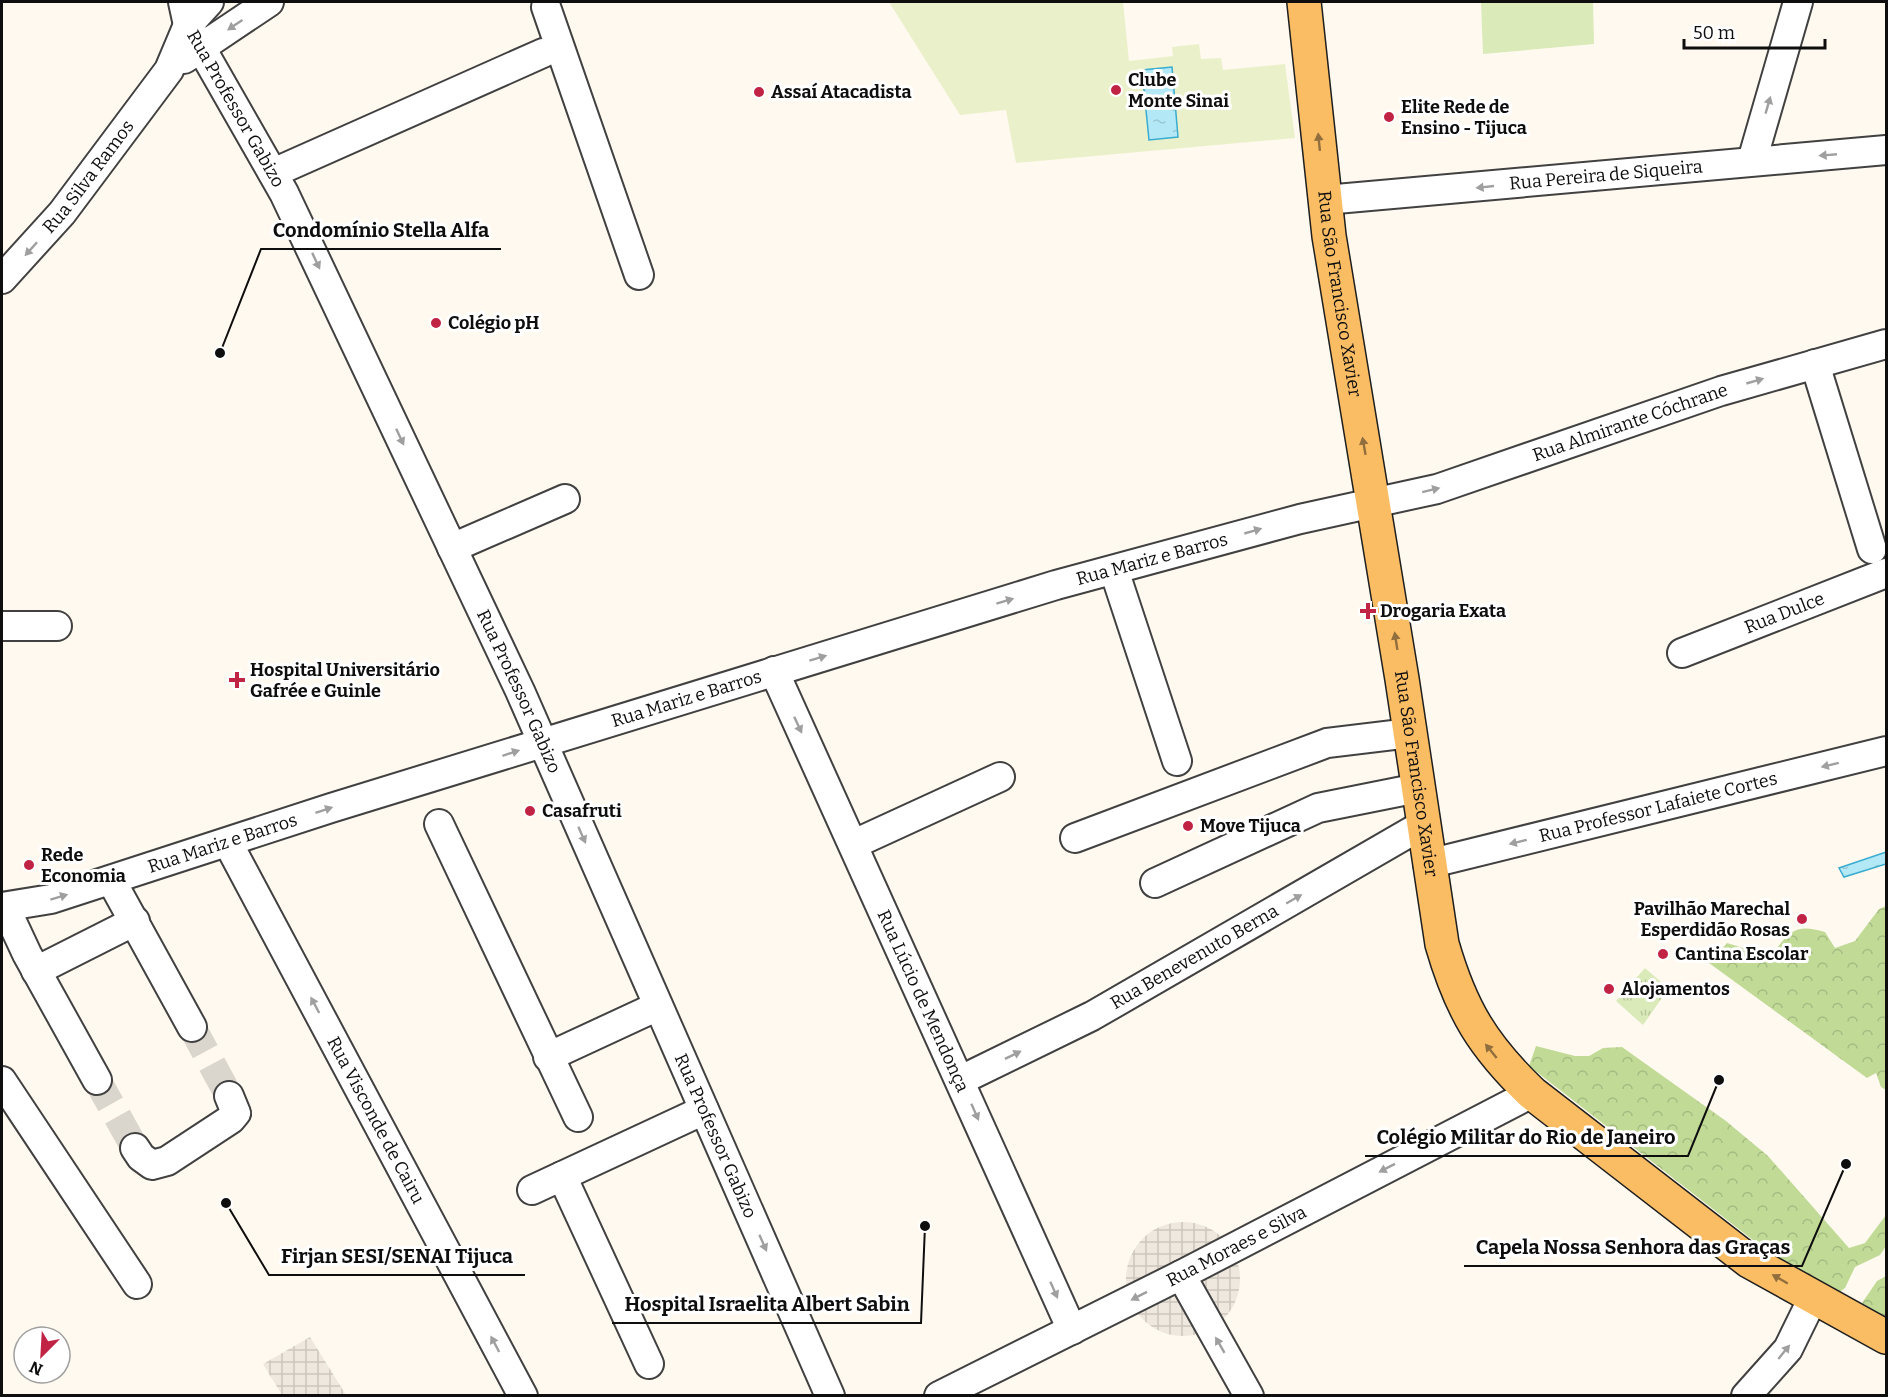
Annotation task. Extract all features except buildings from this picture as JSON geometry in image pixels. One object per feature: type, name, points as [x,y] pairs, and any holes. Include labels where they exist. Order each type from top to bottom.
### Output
[{"type":"main road","name":"Rua São Francisco Xavier","points":[[1304,2],[1325,200],[1410,733],[1428,864],[1442,944],[1452,981],[1483,1040],[1502,1064],[1532,1093],[1749,1261],[1813,1298],[1887,1336]]},
{"type":"street","name":"Rua Silva Ramos","points":[[2,279],[62,213],[169,70],[190,24],[209,2]]},
{"type":"street","points":[[190,24],[238,24],[269,2]]},
{"type":"street","points":[[1752,161],[1798,2]]},
{"type":"street","points":[[546,8],[639,275]]},
{"type":"street","name":"Rua Professor Gabizo","points":[[190,24],[273,173],[452,548],[542,743],[830,1395]]},
{"type":"street","points":[[273,173],[543,53]]},
{"type":"street","name":"Rua Pereira de Siqueira","points":[[1325,200],[1887,150]]},
{"type":"street","name":"Rua Almirante Cóchrane","points":[[1374,504],[1448,486],[1721,391],[1887,344]]},
{"type":"street","points":[[1815,364],[1872,549]]},
{"type":"street","points":[[452,548],[565,499]]},
{"type":"street","name":"Rua Mariz e Barros","points":[[3,907],[51,899],[542,743],[1018,597],[1300,519],[1374,504]]},
{"type":"street","points":[[1114,570],[1177,761]]},
{"type":"street","name":"Rua Dulce","points":[[1682,653],[1887,573]]},
{"type":"street","points":[[2,626],[57,626]]},
{"type":"street","name":"Rua Lúcio de Mendonça","points":[[774,671],[961,1080],[1072,1330]]},
{"type":"street","points":[[1075,838],[1327,743],[1410,733]]},
{"type":"street","name":"Rua Professor Lafaiete Cortes","points":[[1428,864],[1887,751]]},
{"type":"street","points":[[854,844],[1000,777]]},
{"type":"street","points":[[1155,883],[1318,808],[1418,788]]},
{"type":"street","points":[[439,824],[578,1117]]},
{"type":"street","name":"Rua Benevenuto Berna","points":[[961,1080],[1092,1016],[1424,824]]},
{"type":"street","name":"Rua Visconde de Cairu","points":[[228,843],[523,1395]]},
{"type":"street","points":[[111,880],[192,1027]]},
{"type":"street","points":[[3,907],[97,1080]]},
{"type":"street","points":[[36,971],[135,921]]},
{"type":"street","points":[[548,1057],[658,1006]]},
{"type":"street","points":[[2,1081],[137,1284]]},
{"type":"street","name":"Rua Moraes e Silva","points":[[939,1395],[1181,1275],[1532,1093]]},
{"type":"street","points":[[135,1148],[141,1157],[152,1165],[167,1161],[231,1119],[236,1113],[229,1096]]},
{"type":"street","points":[[532,1190],[704,1110]]},
{"type":"street","points":[[562,1176],[649,1364]]},
{"type":"street","points":[[1181,1275],[1249,1395]]},
{"type":"street","points":[[1746,1395],[1788,1349],[1813,1298]]},
{"type":"green space","name":"Clube Monte Sinai","points":[[889,2],[1123,2],[1129,61],[1173,56],[1172,47],[1199,44],[1201,59],[1221,58],[1223,70],[1285,64],[1295,138],[1016,163],[1006,110],[960,115]]},
{"type":"green space","points":[[1481,2],[1593,2],[1594,44],[1483,54]]},
{"type":"green space","points":[[1886,906],[1886,1090],[1881,1087],[1876,1073],[1867,1078],[1709,963],[1727,943],[1753,951],[1775,951],[1791,933],[1808,928],[1825,932],[1835,948],[1855,941],[1879,909]]},
{"type":"green space","points":[[1645,968],[1661,982],[1666,992],[1643,1025],[1616,1001]]},
{"type":"green space","points":[[1536,1046],[1575,1056],[1589,1056],[1603,1048],[1622,1047],[1726,1121],[1768,1156],[1849,1248],[1865,1243],[1886,1215],[1886,1246],[1880,1255],[1855,1267],[1845,1288],[1836,1295],[1776,1258],[1529,1066]]},
{"type":"green space","points":[[1886,1276],[1886,1317],[1862,1303],[1877,1281]]},
{"type":"shaded area","points":[[1183,1222],[1205,1226],[1215,1231],[1231,1247],[1236,1257],[1240,1279],[1236,1301],[1231,1311],[1215,1327],[1205,1332],[1183,1336],[1161,1332],[1151,1327],[1135,1311],[1130,1301],[1126,1279],[1130,1257],[1135,1247],[1151,1231],[1161,1226]]},
{"type":"shaded area","points":[[310,1337],[346,1395],[282,1395],[263,1364]]},
{"type":"water","points":[[1172,67],[1178,137],[1149,140],[1142,70]]},
{"type":"water","points":[[1886,852],[1886,864],[1844,877],[1839,868]]},
{"type":"tunnel","points":[[192,1027],[229,1096]]},
{"type":"tunnel","points":[[97,1080],[135,1148]]},
{"type":"place","name":"Clube Monte Sinai","points":[[1116,90]]},
{"type":"place","name":"Assaí Atacadista","points":[[759,92]]},
{"type":"place","name":"Elite Rede de Ensino - Tijuca","points":[[1389,117]]},
{"type":"place","name":"Colégio pH","points":[[436,323]]},
{"type":"place","name":"Condomínio Stella Alfa","points":[[220,353]]},
{"type":"place","name":"Drogaria Exata","points":[[1368,611]]},
{"type":"place","name":"Hospital Universitário Gafrée e Guinle","points":[[237,680]]},
{"type":"place","name":"Casafruti","points":[[530,811]]},
{"type":"place","name":"Move Tijuca","points":[[1188,826]]},
{"type":"place","name":"Rede Economia","points":[[29,865]]},
{"type":"place","name":"Pavilhão Marechal Esperdidão Rosas","points":[[1802,919]]},
{"type":"place","name":"Cantina Escolar","points":[[1663,954]]},
{"type":"place","name":"Alojamentos","points":[[1609,989]]},
{"type":"place","name":"Colégio Militar do Rio de Janeiro","points":[[1719,1080]]},
{"type":"place","name":"Capela Nossa Senhora das Graças","points":[[1846,1164]]},
{"type":"place","name":"Firjan SESI/SENAI Tijuca","points":[[226,1203]]},
{"type":"place","name":"Hospital Israelita Albert Sabin","points":[[925,1226]]}]
